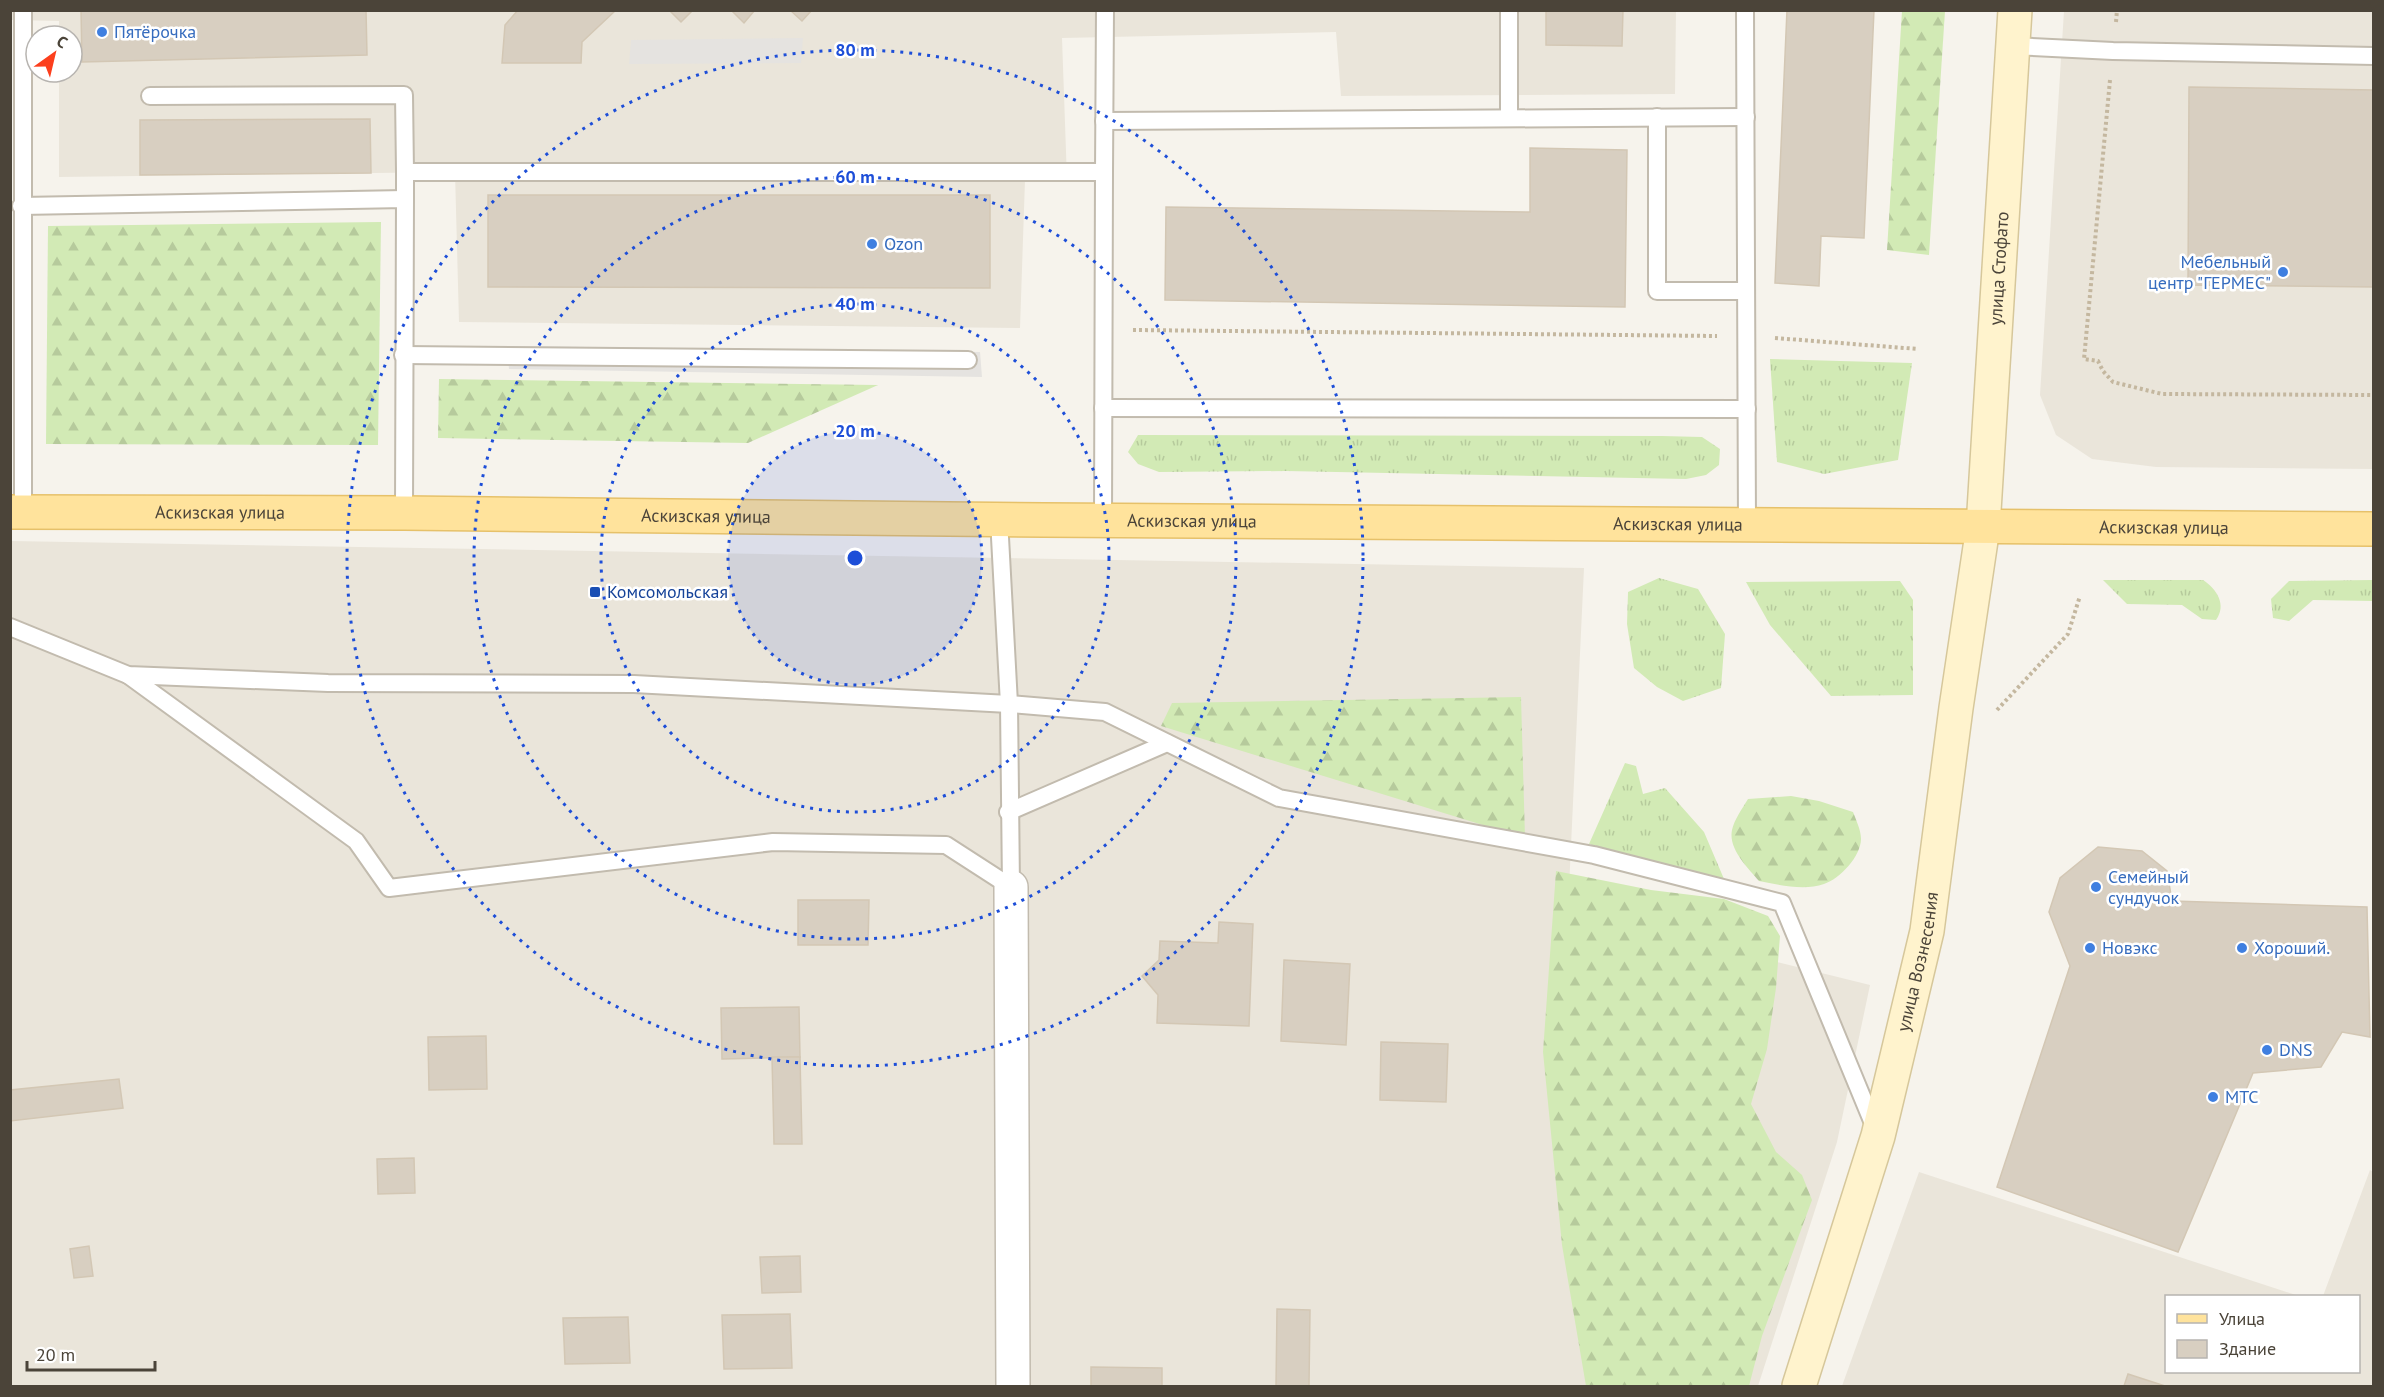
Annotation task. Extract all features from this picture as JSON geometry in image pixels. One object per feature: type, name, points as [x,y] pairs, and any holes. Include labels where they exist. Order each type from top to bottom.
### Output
[{"type":"main road","name":"Аскизская улица","points":[[17,512],[2373,529]]},
{"type":"street","name":"улица Стофато","points":[[1983,527],[2015,10]]},
{"type":"street","name":"улица Вознесения","points":[[1799,1386],[1878,1136],[1927,932],[1954,720],[1983,527]]},
{"type":"street","points":[[1011,887],[1013,1386]]},
{"type":"lane","points":[[17,512],[16,357],[21,206],[16,81],[23,10]]},
{"type":"lane","points":[[1103,520],[1105,10]]},
{"type":"lane","points":[[1509,10],[1509,118]]},
{"type":"lane","points":[[1746,10],[1747,524]]},
{"type":"lane","points":[[2013,46],[2113,51],[2373,56]]},
{"type":"lane","points":[[150,96],[404,95],[404,513]]},
{"type":"lane","points":[[1657,117],[1657,291],[1746,291]]},
{"type":"lane","points":[[1104,121],[1746,117]]},
{"type":"lane","points":[[405,172],[1104,172]]},
{"type":"lane","points":[[21,206],[405,199]]},
{"type":"lane","points":[[403,355],[968,360]]},
{"type":"lane","points":[[1103,408],[1747,409]]},
{"type":"lane","points":[[999,519],[1009,704],[1008,812],[1011,887]]},
{"type":"lane","points":[[10,627],[128,675],[356,841],[389,888],[773,842],[946,845],[1011,887]]},
{"type":"lane","points":[[128,675],[328,683],[634,684],[1009,704],[1105,712],[1279,798],[1594,855],[1782,903],[1878,1136]]},
{"type":"lane","points":[[1008,812],[1167,743]]},
{"type":"path","points":[[2117,10],[2084,359],[2098,361],[2113,382],[2163,394],[2373,395]]},
{"type":"path","points":[[1102,330],[1746,336],[1918,349]]},
{"type":"path","points":[[1997,710],[2068,634],[2080,596]]},
{"type":"shaded area","points":[[11,10],[1676,10],[1675,94],[1341,96],[1336,32],[1062,38],[1067,180],[1025,180],[1020,328],[459,322],[455,172],[59,177],[59,84],[84,84],[84,24],[11,20]]},
{"type":"shaded area","points":[[2064,11],[2373,11],[2373,469],[2156,467],[2092,459],[2056,435],[2040,395]]},
{"type":"shaded area","points":[[803,38],[801,63],[629,64],[631,40]]},
{"type":"shaded area","points":[[507,346],[980,352],[982,377],[509,369]]},
{"type":"shaded area","points":[[11,541],[1584,568],[1567,931],[1705,944],[1870,985],[1837,1142],[1758,1386],[11,1386]]},
{"type":"shaded area","points":[[2370,1170],[2373,1172],[2373,1386],[1842,1386],[1919,1172],[2296,1295],[2165,1295],[2165,1373],[2360,1373],[2360,1295],[2323,1295]]},
{"type":"green space","points":[[1902,11],[1945,11],[1929,255],[1887,250]]},
{"type":"green space","points":[[381,222],[378,445],[46,444],[48,226]]},
{"type":"green space","points":[[1770,359],[1912,363],[1898,460],[1824,474],[1777,462]]},
{"type":"green space","points":[[439,379],[878,385],[748,443],[438,438]]},
{"type":"green space","points":[[1138,435],[1662,436],[1702,437],[1720,449],[1719,465],[1706,475],[1686,479],[1286,471],[1159,472],[1138,464],[1128,452]]},
{"type":"green space","points":[[1659,578],[1698,589],[1725,634],[1721,688],[1683,701],[1657,687],[1634,668],[1627,624],[1628,592]]},
{"type":"green space","points":[[2103,580],[2203,580],[2216,593],[2221,609],[2216,620],[2202,619],[2182,605],[2127,604]]},
{"type":"green space","points":[[2373,580],[2373,601],[2313,600],[2289,621],[2273,618],[2271,599],[2289,581]]},
{"type":"green space","points":[[1900,581],[1913,600],[1913,695],[1831,696],[1770,625],[1746,582]]},
{"type":"green space","points":[[1521,697],[1525,838],[1161,726],[1172,703]]},
{"type":"green space","points":[[1625,763],[1636,766],[1643,794],[1665,788],[1704,832],[1724,879],[1589,844]]},
{"type":"green space","points":[[1791,796],[1819,801],[1853,812],[1857,822],[1861,839],[1854,859],[1837,877],[1824,884],[1800,887],[1759,881],[1740,858],[1733,844],[1733,826],[1748,799]]},
{"type":"green space","points":[[1556,871],[1651,890],[1724,899],[1768,916],[1780,936],[1776,988],[1767,1049],[1751,1104],[1776,1152],[1802,1175],[1812,1200],[1762,1336],[1749,1386],[1586,1386],[1562,1245],[1543,1052]]},
{"type":"building","points":[[81,10],[366,10],[367,55],[84,62],[84,24],[81,24]]},
{"type":"building","points":[[518,10],[616,10],[582,42],[581,63],[502,63],[505,25]]},
{"type":"building","points":[[669,10],[693,10],[681,22]]},
{"type":"building","points":[[731,10],[755,10],[744,23]]},
{"type":"building","points":[[790,10],[812,10],[802,21]]},
{"type":"building","points":[[1546,10],[1623,10],[1622,46],[1546,45]]},
{"type":"building","points":[[1787,10],[1874,10],[1864,238],[1821,236],[1819,286],[1775,283]]},
{"type":"building","points":[[2189,87],[2374,90],[2374,287],[2188,285]]},
{"type":"building","points":[[370,119],[371,173],[140,175],[140,120]]},
{"type":"building","points":[[1530,148],[1627,150],[1625,307],[1165,300],[1166,207],[1530,212]]},
{"type":"building","points":[[488,195],[990,195],[990,288],[488,287]]},
{"type":"building","points":[[2098,847],[2142,851],[2167,871],[2172,901],[2367,907],[2370,1037],[2342,1032],[2321,1067],[2253,1073],[2178,1252],[1997,1187],[2070,966],[2049,912],[2060,878]]},
{"type":"building","points":[[798,900],[869,900],[868,945],[798,945]]},
{"type":"building","points":[[1219,922],[1253,924],[1249,1026],[1157,1023],[1158,995],[1142,976],[1159,960],[1160,941],[1218,943]]},
{"type":"building","points":[[1284,960],[1350,964],[1346,1045],[1281,1041]]},
{"type":"building","points":[[799,1007],[800,1057],[722,1059],[721,1008]]},
{"type":"building","points":[[486,1036],[487,1089],[429,1090],[428,1037]]},
{"type":"building","points":[[1381,1042],[1448,1044],[1446,1102],[1380,1100]]},
{"type":"building","points":[[772,1057],[800,1057],[802,1144],[774,1144]]},
{"type":"building","points":[[119,1079],[123,1108],[10,1121],[10,1090]]},
{"type":"building","points":[[414,1158],[415,1193],[378,1194],[377,1159]]},
{"type":"building","points":[[89,1246],[93,1276],[74,1278],[70,1249]]},
{"type":"building","points":[[800,1256],[801,1292],[762,1293],[760,1257]]},
{"type":"building","points":[[1277,1309],[1310,1310],[1309,1386],[1276,1386]]},
{"type":"building","points":[[790,1314],[792,1368],[724,1369],[722,1315]]},
{"type":"building","points":[[628,1317],[630,1363],[565,1364],[563,1318]]},
{"type":"building","points":[[1091,1367],[1162,1368],[1162,1386],[1091,1386]]},
{"type":"building","points":[[2128,1374],[2165,1386],[2124,1386]]},
{"type":"place","name":"Пятёрочка","points":[[102,32]]},
{"type":"place","name":"Ozon","points":[[872,244]]},
{"type":"place","name":"Мебельный центр \"ГЕРМЕС\"","points":[[2283,272]]},
{"type":"place","name":"Комсомольская","points":[[595,592]]},
{"type":"place","name":"Семейный сундучок","points":[[2096,887]]},
{"type":"place","name":"Новэкс","points":[[2090,948]]},
{"type":"place","name":"Хороший.","points":[[2242,948]]},
{"type":"place","name":"DNS","points":[[2267,1050]]},
{"type":"place","name":"МТС","points":[[2213,1097]]}]
